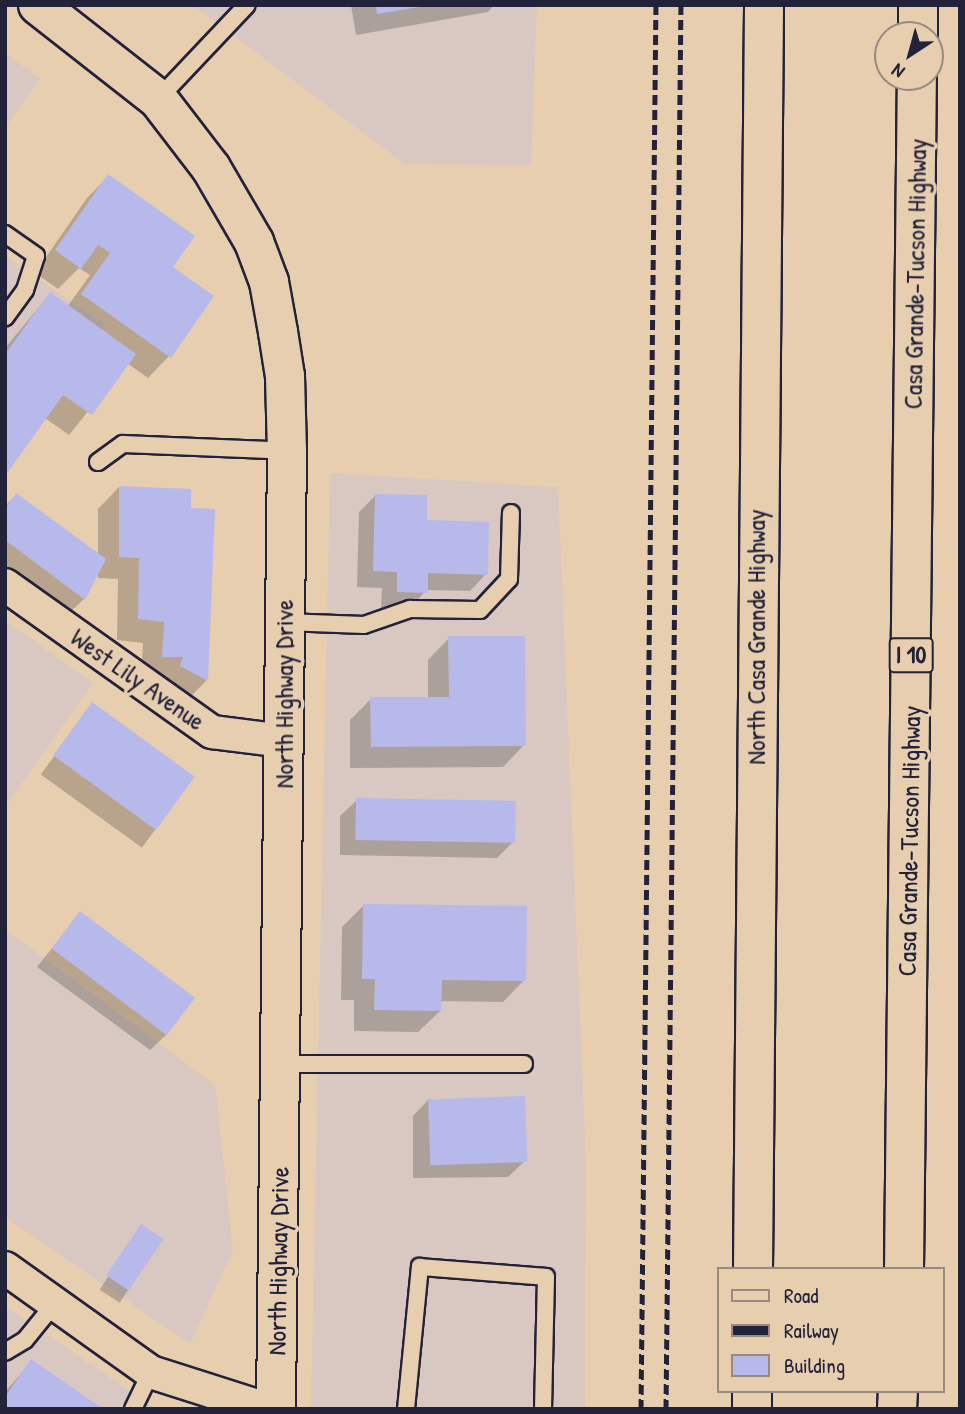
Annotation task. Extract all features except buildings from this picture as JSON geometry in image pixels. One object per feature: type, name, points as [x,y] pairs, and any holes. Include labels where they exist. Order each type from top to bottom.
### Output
[{"type":"main road","name":"North Highway Drive","points":[[38,5],[158,99],[232,200],[265,272],[285,376],[285,741],[276,1409]]},
{"type":"main road","name":"North Casa Grande Highway","points":[[753,1267],[764,5]]},
{"type":"main road","name":"Casa Grande-Tucson Highway","points":[[904,1267],[917,91]]},
{"type":"street","name":"West Lily Avenue","points":[[5,585],[212,732],[285,741]]},
{"type":"street","points":[[5,1268],[151,1372],[267,1409]]},
{"type":"lane","points":[[158,99],[247,5]]},
{"type":"lane","points":[[5,234],[36,256],[25,290],[5,318]]},
{"type":"lane","points":[[98,462],[123,444],[287,451]]},
{"type":"lane","points":[[284,622],[364,625],[410,609],[480,610],[509,579],[511,513]]},
{"type":"lane","points":[[282,1064],[524,1065]]},
{"type":"lane","points":[[406,1409],[420,1267],[546,1276],[543,1409]]},
{"type":"lane","points":[[5,1352],[24,1340],[55,1303]]},
{"type":"lane","points":[[133,1409],[151,1372]]},
{"type":"shaded area","points":[[193,5],[537,5],[531,165],[405,164]]},
{"type":"shaded area","points":[[5,53],[40,78],[5,128]]},
{"type":"shaded area","points":[[5,256],[105,324],[5,464]]},
{"type":"shaded area","points":[[330,473],[558,487],[586,1163],[585,1409],[311,1409]]},
{"type":"shaded area","points":[[5,620],[93,683],[5,807]]},
{"type":"shaded area","points":[[5,929],[215,1085],[233,1250],[190,1344],[5,1217]]},
{"type":"shaded area","points":[[5,1306],[156,1409],[5,1409]]},
{"type":"railway","points":[[641,1409],[656,5]]},
{"type":"railway","points":[[666,1409],[681,5]]}]
